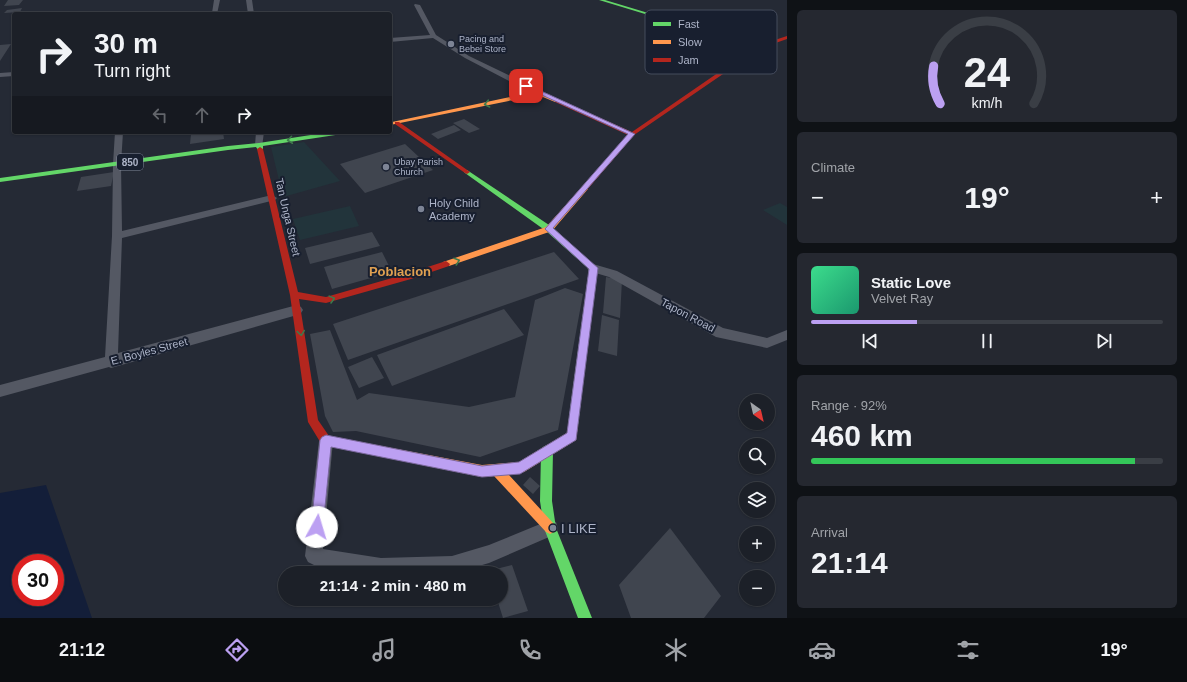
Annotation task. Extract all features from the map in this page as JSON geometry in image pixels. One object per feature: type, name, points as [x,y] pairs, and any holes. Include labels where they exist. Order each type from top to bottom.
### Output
[{"type":"street","points":[[216,12],[217,0]]},
{"type":"street","points":[[250,0],[251,12]]},
{"type":"street","points":[[601,0],[645,13]]},
{"type":"street","points":[[417,5],[434,36],[467,57],[539,93],[632,134]]},
{"type":"street","points":[[392,40],[434,36]]},
{"type":"street","points":[[777,41],[787,37]]},
{"type":"street","points":[[0,84],[7,74]]},
{"type":"street","points":[[294,295],[326,300],[408,277],[549,229],[632,134],[720,74]]},
{"type":"street","points":[[394,123],[539,93]]},
{"type":"street","points":[[394,123],[549,229],[593,268],[572,436],[520,468],[482,471],[326,440],[314,556],[381,567],[452,565],[489,554],[550,528]]},
{"type":"street","points":[[111,362],[117,236],[117,164],[119,134]]},
{"type":"street","points":[[260,134],[259,145],[329,134]]},
{"type":"street","name":"850","points":[[0,180],[259,145]]},
{"type":"street","name":"Tan Unga Street","points":[[259,145],[297,310],[313,422],[326,440]]},
{"type":"street","points":[[117,236],[272,198]]},
{"type":"street","name":"Tapon Road","points":[[593,268],[613,274],[720,332],[767,343],[787,335]]},
{"type":"street","name":"E. Boyles Street","points":[[0,391],[111,362],[297,310]]},
{"type":"street","points":[[547,451],[546,501],[550,528],[584,618]]},
{"type":"street","points":[[497,470],[550,528]]},
{"type":"shaded area","points":[[304,142],[340,181],[283,197],[271,147]]},
{"type":"shaded area","points":[[780,203],[787,207],[787,225],[763,210]]},
{"type":"shaded area","points":[[350,206],[359,226],[300,240],[293,219]]},
{"type":"water","points":[[46,485],[92,618],[0,618],[0,493]]},
{"type":"building","points":[[8,0],[23,0],[19,5],[4,6]]},
{"type":"building","points":[[22,8],[20,12],[4,13],[7,10]]},
{"type":"building","points":[[11,44],[0,61],[0,45]]},
{"type":"building","points":[[464,119],[480,129],[469,133],[453,123]]},
{"type":"building","points":[[454,125],[461,130],[438,139],[431,134]]},
{"type":"building","points":[[191,134],[223,134],[224,139],[190,144]]},
{"type":"building","name":"Ubay Parish Church","points":[[405,144],[433,170],[365,193],[340,164]]},
{"type":"building","points":[[114,172],[111,186],[77,191],[81,177]]},
{"type":"building","points":[[372,232],[380,246],[310,264],[305,248]]},
{"type":"building","points":[[382,252],[392,272],[332,289],[324,267]]},
{"type":"building","points":[[554,252],[579,279],[348,360],[333,324]]},
{"type":"building","points":[[606,277],[622,280],[620,318],[603,313]]},
{"type":"building","points":[[565,288],[583,294],[558,430],[480,457],[356,431],[333,432],[325,416],[310,334],[330,330],[357,400],[369,393],[469,407],[515,397],[535,300]]},
{"type":"building","points":[[504,309],[524,335],[392,386],[377,355]]},
{"type":"building","points":[[602,315],[619,320],[617,356],[598,351]]},
{"type":"building","points":[[372,357],[384,378],[359,388],[348,367]]},
{"type":"building","points":[[530,477],[540,486],[533,494],[523,485]]},
{"type":"building","points":[[670,528],[721,596],[704,618],[631,618],[619,585]]},
{"type":"building","points":[[512,565],[528,611],[503,618],[499,606],[508,606],[508,566]]},
{"type":"traffic: fast","points":[[601,0],[645,13]]},
{"type":"traffic: fast","points":[[259,145],[329,134]]},
{"type":"traffic: fast","points":[[0,180],[228,148],[259,145],[260,149]]},
{"type":"traffic: fast","points":[[467,172],[549,229],[593,268],[573,425]]},
{"type":"traffic: fast","points":[[547,451],[546,501],[550,528],[585,618]]},
{"type":"traffic: slow","points":[[392,124],[539,93],[557,101]]},
{"type":"traffic: slow","points":[[446,264],[549,229],[584,189]]},
{"type":"traffic: slow","points":[[349,445],[482,471],[520,468],[572,436],[573,425]]},
{"type":"traffic: slow","points":[[497,470],[550,528]]},
{"type":"traffic: jam","points":[[777,41],[787,37]]},
{"type":"traffic: jam","points":[[584,189],[632,134],[720,74]]},
{"type":"traffic: jam","points":[[557,101],[632,134]]},
{"type":"traffic: jam","points":[[397,123],[467,172]]},
{"type":"traffic: jam","points":[[260,149],[294,295],[326,300],[408,277],[446,264]]},
{"type":"traffic: jam","points":[[294,295],[313,422],[326,441],[349,445]]},
{"type":"place","name":"Pacing and Bebei Store","points":[[451,44]]},
{"type":"place","name":"Ubay Parish Church","points":[[386,167]]},
{"type":"place","name":"Holy Child Academy","points":[[421,209]]},
{"type":"place","name":"I LIKE","points":[[553,528]]},
{"type":"district","name":"Poblacion","points":[[400,271]]},
{"type":"route","points":[[317,527],[326,440],[482,471],[520,468],[572,436],[593,268],[549,229],[632,134],[526,86]]}]
